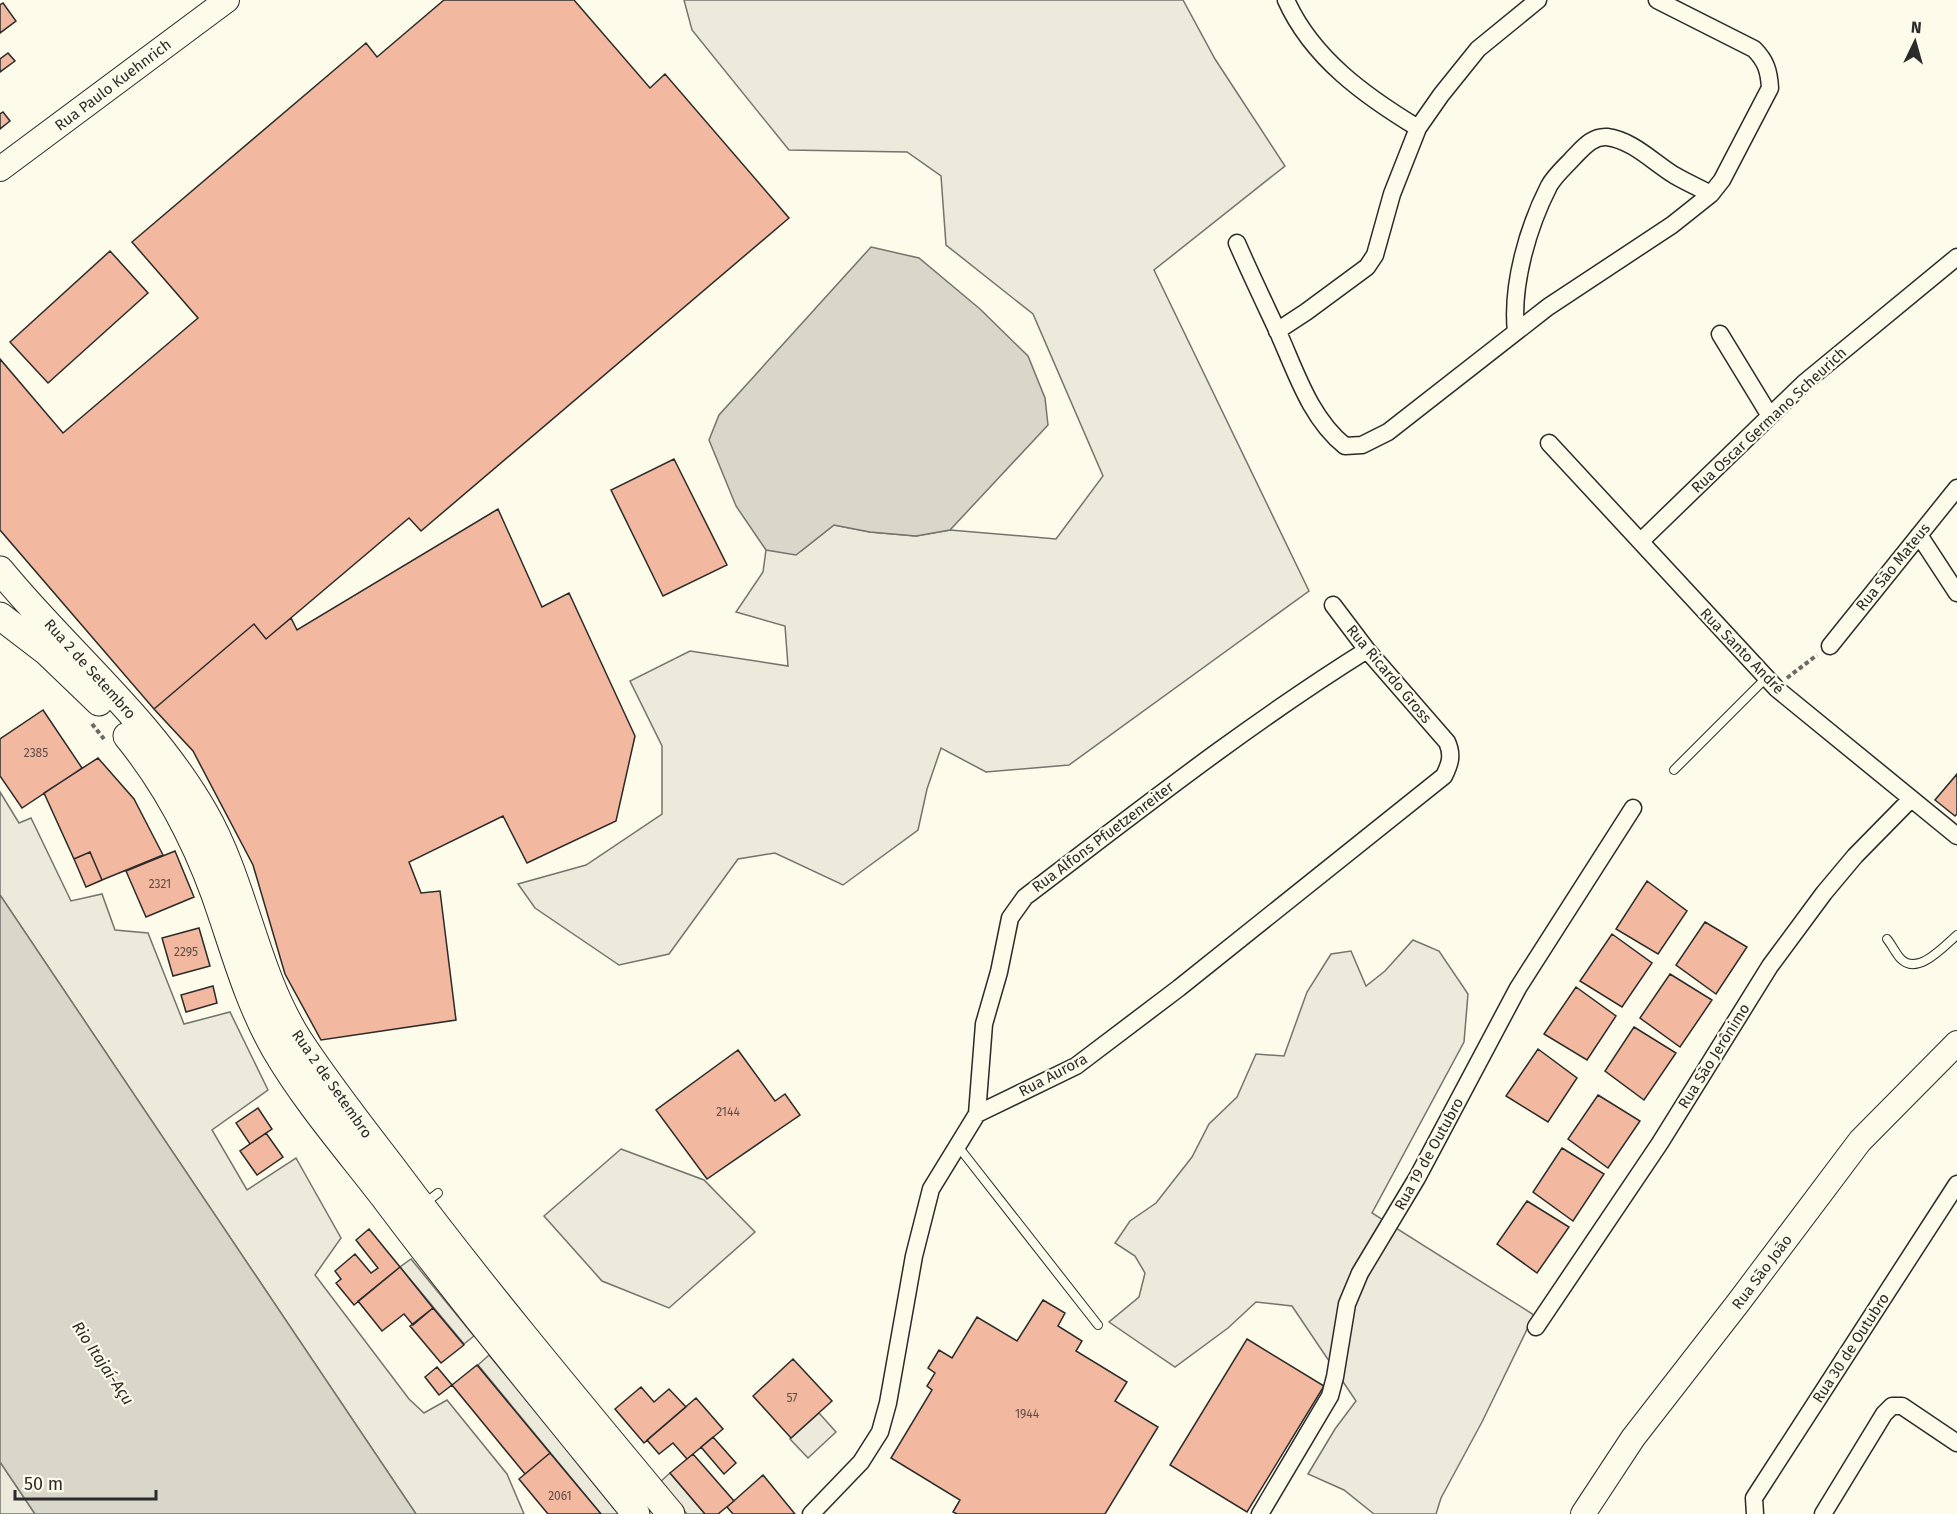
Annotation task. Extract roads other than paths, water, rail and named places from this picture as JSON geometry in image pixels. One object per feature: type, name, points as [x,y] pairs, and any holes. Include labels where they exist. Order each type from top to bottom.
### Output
[{"type":"main road","points":[[0,614],[6,578]]},
{"type":"main road","name":"Rua 2 de Setembro","points":[[6,578],[102,679],[166,754],[184,780],[220,844],[272,988],[297,1036],[331,1086],[430,1200],[455,1251],[670,1514]]},
{"type":"main road","name":"Rua 2 de Setembro","points":[[0,614],[88,689],[150,764],[182,820],[206,873],[249,996],[276,1050],[310,1100],[439,1270],[636,1514]]},
{"type":"street","name":"Rua Paulo Kuehnrich","points":[[0,169],[227,0]]},
{"type":"street","points":[[1286,0],[1292,15],[1316,49],[1348,80],[1388,110],[1418,128]]},
{"type":"street","points":[[1277,331],[1367,267],[1375,255],[1392,195],[1418,128],[1478,49],[1538,0]]},
{"type":"street","points":[[1237,243],[1320,422],[1345,446],[1362,446],[1388,432],[1548,307],[1672,225],[1711,194],[1722,180],[1770,88],[1769,72],[1764,59],[1754,49],[1656,0]]},
{"type":"street","points":[[1516,332],[1518,284],[1525,245],[1550,184],[1585,145],[1595,138],[1606,137],[1623,141],[1674,175],[1711,194]]},
{"type":"street","name":"Rua Oscar Germano Scheurich","points":[[1641,541],[1812,376],[1957,257]]},
{"type":"street","points":[[1720,334],[1770,416]]},
{"type":"street","name":"Rua Santo André","points":[[1549,443],[1771,684],[1957,836]]},
{"type":"street","name":"Rua São Mateus","points":[[1830,646],[1957,488]]},
{"type":"street","points":[[1919,535],[1957,592]]},
{"type":"street","name":"Rua Ricardo Gross","points":[[1333,605],[1366,650],[1447,742]]},
{"type":"street","name":"Rua Alfons Pfuetzenreiter","points":[[977,1114],[984,1024],[999,972],[1010,918],[1024,897],[1303,690],[1366,650]]},
{"type":"street","name":"Rua Aurora","points":[[977,1114],[1076,1066],[1179,988],[1443,776],[1450,763],[1450,750],[1447,742]]},
{"type":"street","name":"Rua São Jerônimo","points":[[1536,1327],[1660,1143],[1770,966],[1830,885],[1911,799]]},
{"type":"street","name":"Rua 19 de Outubro","points":[[1260,1514],[1330,1396],[1347,1304],[1360,1273],[1417,1178],[1518,988],[1633,808]]},
{"type":"street","name":"Rua São João","points":[[1583,1514],[1633,1438],[1860,1141],[1957,1043]]},
{"type":"street","points":[[811,1514],[861,1462],[880,1432],[888,1403],[914,1256],[931,1189],[977,1114]]},
{"type":"street","name":"Rua 30 de Outubro","points":[[1755,1514],[1754,1498],[1957,1184]]},
{"type":"street","points":[[1823,1514],[1884,1414],[1892,1406],[1902,1406],[1957,1443]]},
{"type":"lane","points":[[1674,770],[1771,684]]},
{"type":"lane","points":[[1887,939],[1901,959],[1910,965],[1930,958],[1957,935]]},
{"type":"lane","points":[[957,1145],[1098,1325]]},
{"type":"water","points":[[871,247],[919,258],[980,309],[1028,356],[1045,398],[1048,425],[950,530],[916,536],[870,532],[834,525],[796,555],[766,550],[736,506],[709,440],[719,415]]},
{"type":"water","name":"Rio Itajaí-Açu","points":[[0,895],[416,1514],[35,1514],[0,1462]]}]
